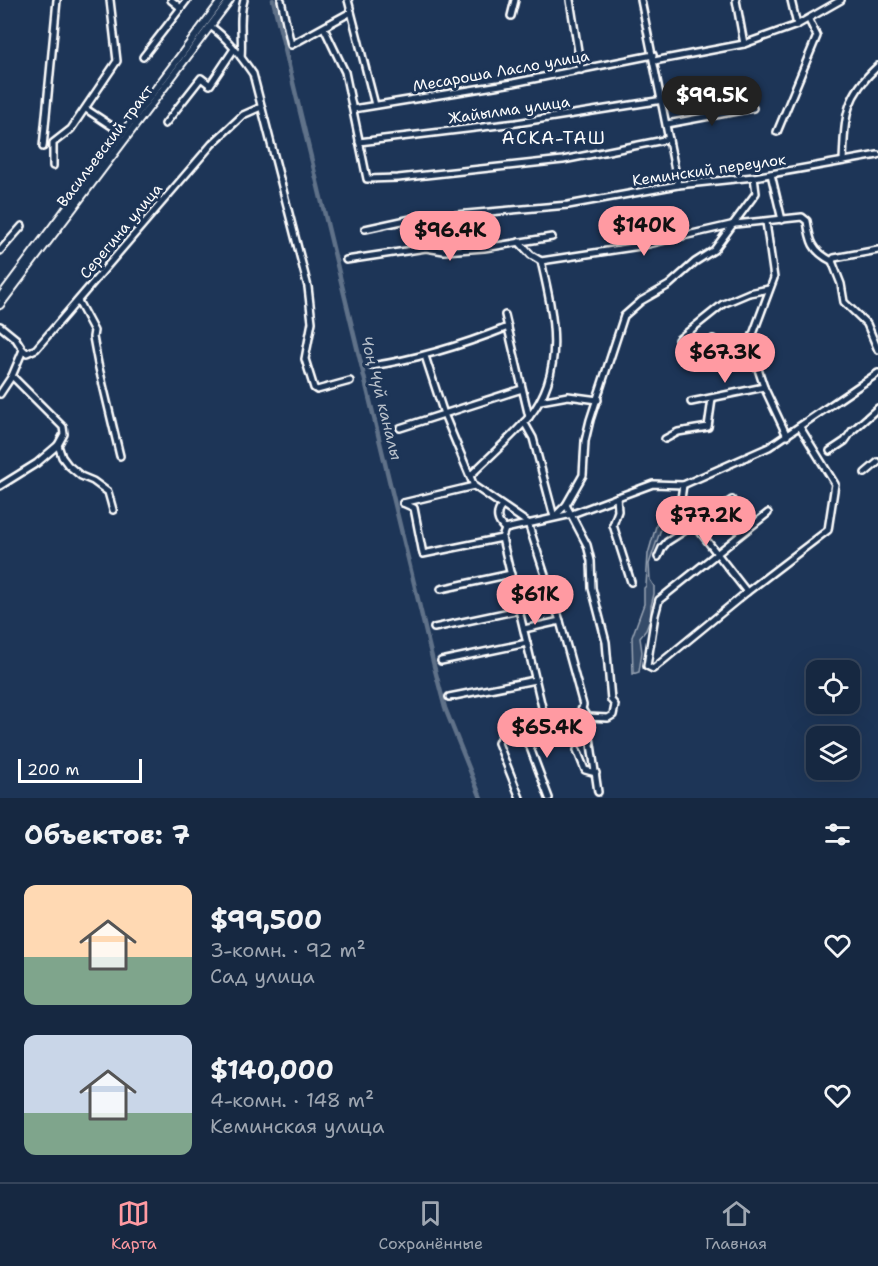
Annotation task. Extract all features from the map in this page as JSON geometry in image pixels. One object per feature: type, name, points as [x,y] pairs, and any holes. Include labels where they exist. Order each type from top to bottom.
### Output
[{"type":"main road","name":"Васильевский тракт","points":[[0,297],[222,0]]},
{"type":"main road","name":"Васильевский тракт","points":[[0,305],[230,0]]},
{"type":"street","points":[[43,147],[57,0]]},
{"type":"street","points":[[53,166],[53,143],[71,129],[117,61],[110,0]]},
{"type":"street","points":[[171,0],[181,8]]},
{"type":"street","points":[[143,57],[187,0]]},
{"type":"street","points":[[241,57],[243,43],[240,17],[244,0]]},
{"type":"street","points":[[281,0],[291,45],[351,12]]},
{"type":"street","points":[[348,0],[375,105]]},
{"type":"street","points":[[511,16],[515,0]]},
{"type":"street","points":[[570,0],[581,70]]},
{"type":"street","points":[[641,0],[663,100],[678,185]]},
{"type":"street","points":[[736,0],[744,44]]},
{"type":"street","points":[[791,0],[797,25]]},
{"type":"street","name":"Месароша Ласло улица","points":[[353,109],[744,44],[797,25],[841,0]]},
{"type":"street","points":[[777,132],[818,36],[808,20]]},
{"type":"street","points":[[210,26],[234,49],[253,74],[308,287],[312,322],[305,358],[314,388],[317,390],[350,381]]},
{"type":"street","points":[[324,28],[345,72],[367,179],[398,178],[563,160],[669,139]]},
{"type":"street","points":[[165,124],[201,78],[210,85],[234,49]]},
{"type":"street","points":[[843,161],[844,119],[850,102],[858,87],[878,66]]},
{"type":"street","name":"Жайылма улица","points":[[359,142],[516,123],[663,100]]},
{"type":"street","name":"Серегина улица","points":[[23,350],[27,353],[34,351],[212,144],[243,115],[261,107]]},
{"type":"street","points":[[667,124],[753,108]]},
{"type":"street","points":[[86,109],[122,133]]},
{"type":"street","name":"Кеминский переулок","points":[[365,229],[411,219],[568,205],[678,185],[754,177],[878,155]]},
{"type":"street","points":[[771,174],[782,220]]},
{"type":"street","points":[[554,517],[566,505],[583,475],[588,430],[624,316],[641,301],[669,285],[695,262],[714,250],[756,193],[754,177]]},
{"type":"street","points":[[519,242],[531,255],[541,261],[640,246],[735,224],[804,218],[810,241],[818,253],[832,261],[841,284],[844,302],[867,324],[878,350]]},
{"type":"street","points":[[766,222],[774,278],[752,337],[754,357],[764,387],[787,436]]},
{"type":"street","points":[[0,250],[22,226]]},
{"type":"street","points":[[346,260],[426,248],[444,251],[484,248],[552,237]]},
{"type":"street","points":[[832,261],[834,258],[878,250]]},
{"type":"street","points":[[470,476],[527,419],[540,401],[554,362],[553,328],[541,261]]},
{"type":"street","points":[[678,340],[723,304],[749,293],[769,289]]},
{"type":"street","points":[[78,301],[94,331],[98,364],[120,456]]},
{"type":"street","points":[[505,315],[527,419],[554,517]]},
{"type":"street","points":[[0,326],[16,339],[23,350],[12,376],[0,394]]},
{"type":"street","points":[[371,366],[425,356],[468,344],[508,327]]},
{"type":"street","points":[[713,339],[716,363]]},
{"type":"street","points":[[425,356],[444,414],[474,486],[528,523],[560,621],[583,705],[576,716],[502,734],[498,743],[520,798]]},
{"type":"street","points":[[702,366],[754,357]]},
{"type":"street","points":[[505,529],[572,514],[653,484],[683,484],[770,447],[878,373]]},
{"type":"street","points":[[0,486],[37,463],[58,446],[64,434],[63,427],[12,376]]},
{"type":"street","points":[[691,402],[764,387]]},
{"type":"street","points":[[400,428],[522,389]]},
{"type":"street","points":[[540,401],[568,396],[598,400]]},
{"type":"street","points":[[665,439],[678,432],[708,428],[712,399]]},
{"type":"street","points":[[830,452],[845,441],[852,431],[878,408]]},
{"type":"street","points":[[768,513],[659,600],[647,666],[653,669],[747,592],[828,530],[835,483],[800,427]]},
{"type":"street","points":[[58,446],[68,465],[81,476],[93,481],[108,492],[113,510]]},
{"type":"street","points":[[865,473],[878,462]]},
{"type":"street","points":[[683,484],[681,500],[694,524],[747,592]]},
{"type":"street","points":[[474,486],[403,502],[414,508],[423,554],[502,538]]},
{"type":"street","points":[[617,498],[618,512],[613,525],[632,582]]},
{"type":"street","points":[[658,557],[667,542],[732,500]]},
{"type":"street","points":[[566,505],[587,545],[591,561],[592,588],[606,642],[611,700],[615,705],[613,715],[608,718],[587,717]]},
{"type":"street","points":[[502,506],[498,510],[497,518],[499,524],[505,529]]},
{"type":"street","points":[[505,529],[502,538],[546,724]]},
{"type":"street","points":[[441,589],[511,574]]},
{"type":"street","points":[[434,628],[519,610]]},
{"type":"street","points":[[524,629],[560,621]]},
{"type":"street","points":[[441,661],[527,643]]},
{"type":"street","points":[[449,697],[536,680]]},
{"type":"street","points":[[582,709],[587,717],[598,792]]},
{"type":"street","points":[[523,729],[549,798]]},
{"type":"street","points":[[577,750],[585,770],[597,773]]},
{"type":"shaded area","points":[[665,517],[649,564],[650,580],[654,586],[651,617],[640,638],[642,652],[639,672],[633,674],[632,637],[644,604],[648,554],[658,519]]},
{"type":"waterway","name":"Чоң Чүй каналы","points":[[273,0],[435,670],[445,708],[481,798]]},
{"type":"district","name":"АСКА-ТАШ","points":[[554,138]]}]
